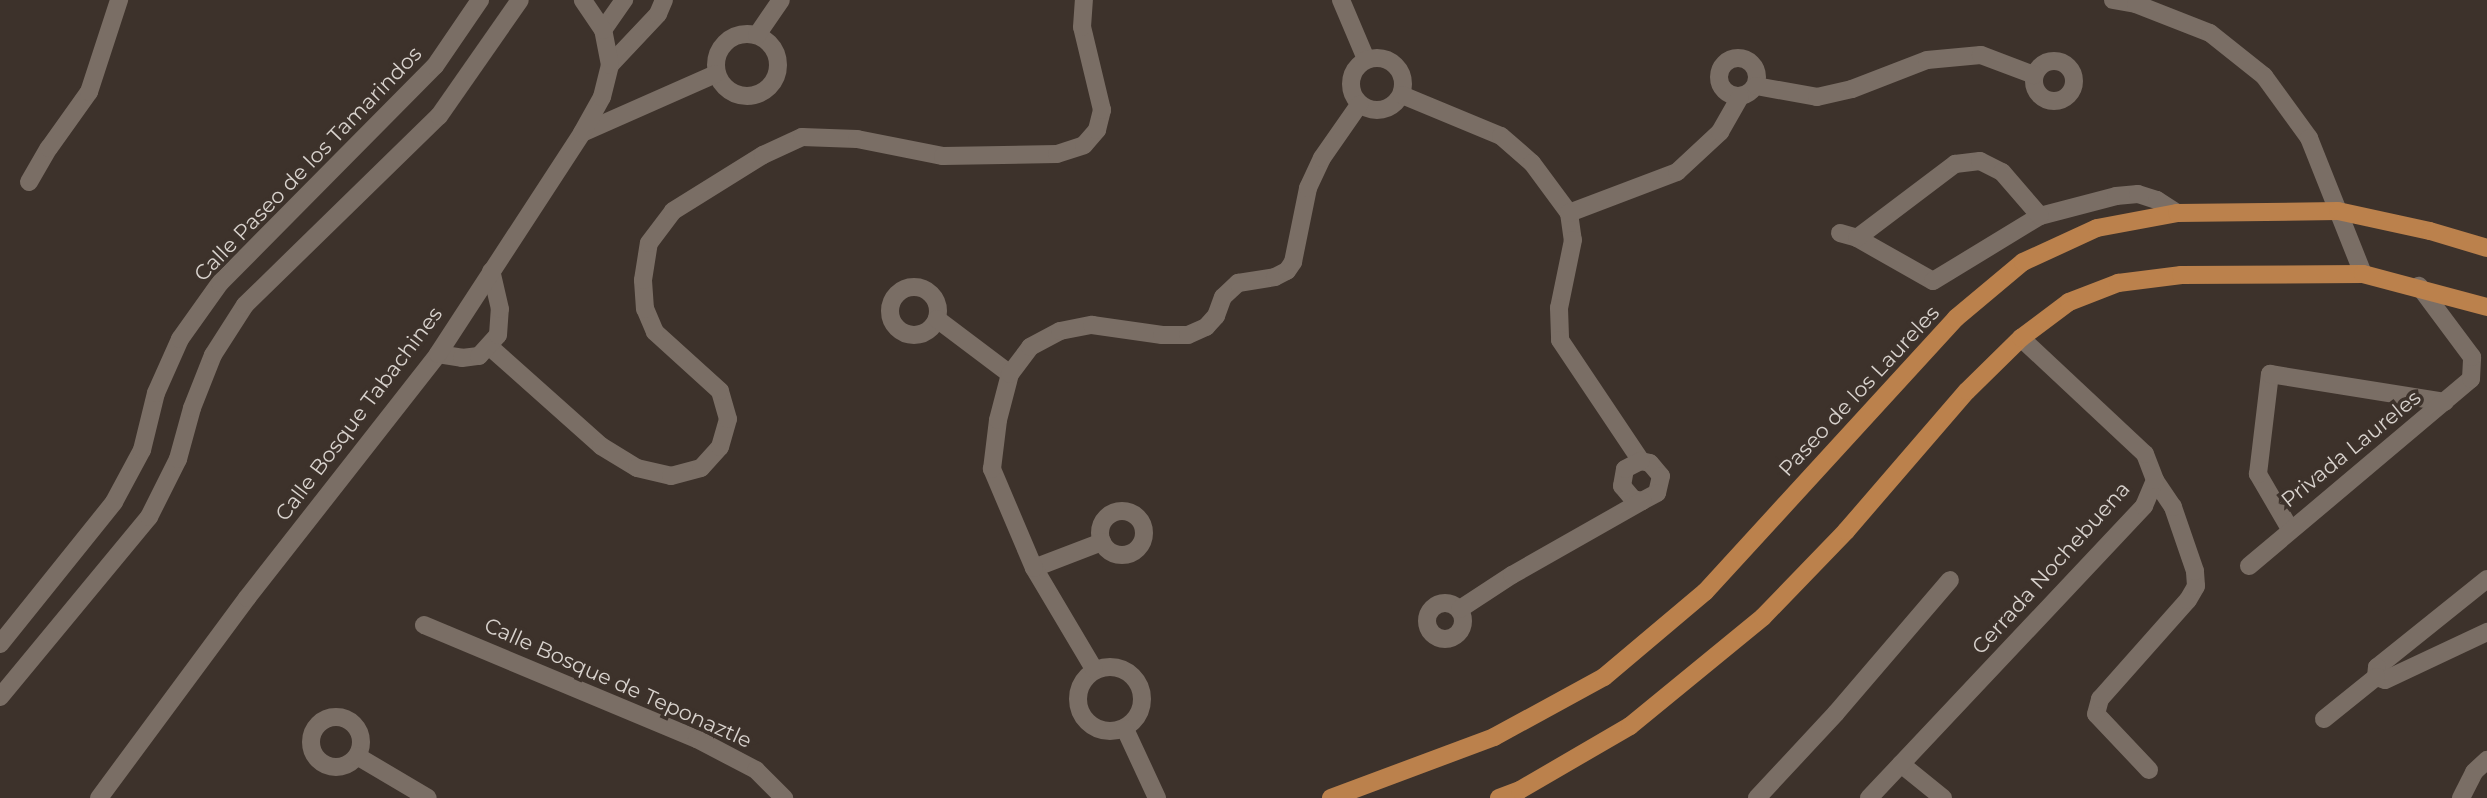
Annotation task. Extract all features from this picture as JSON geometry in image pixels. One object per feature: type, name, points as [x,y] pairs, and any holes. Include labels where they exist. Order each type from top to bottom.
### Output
[{"type":"main road","name":"Paseo de los Laureles","points":[[1331,798],[1494,737],[1604,677],[1705,592],[1956,318],[2023,262],[2097,228],[2178,213],[2338,211],[2430,230],[2487,248]]},
{"type":"main road","points":[[1499,798],[1520,790],[1630,726],[1763,617],[1846,531],[1967,391],[2021,338],[2068,302],[2118,283],[2182,275],[2362,274],[2419,286],[2487,307]]},
{"type":"street","points":[[29,182],[49,148],[89,92],[119,0]]},
{"type":"street","name":"Calle Paseo de los Tamarindos","points":[[0,644],[114,502],[142,450],[156,393],[180,339],[220,284],[435,66],[480,0]]},
{"type":"street","points":[[0,697],[149,517],[178,459],[192,408],[214,355],[245,305],[439,116],[520,0]]},
{"type":"street","name":"Calle Bosque Tabachines","points":[[99,798],[247,598],[438,354],[582,133],[602,97],[610,65],[603,30],[583,0]]},
{"type":"street","points":[[603,30],[624,0]]},
{"type":"street","points":[[610,65],[658,14],[664,0]]},
{"type":"street","points":[[757,35],[781,0]]},
{"type":"street","points":[[490,347],[601,446],[637,468],[671,476],[701,468],[720,447],[728,419],[720,391],[655,332],[645,309],[643,279],[649,243],[673,211],[763,155],[802,137],[857,139],[943,156],[1057,154],[1084,145],[1097,130],[1102,110],[1082,27],[1084,0]]},
{"type":"street","points":[[1341,0],[1366,59]]},
{"type":"street","points":[[2113,0],[2136,4],[2210,33],[2264,76],[2309,138],[2362,274]]},
{"type":"street","points":[[747,33],[757,35],[773,47],[777,55],[777,75],[772,84],[765,90],[746,96],[727,90],[716,74],[716,54],[728,38],[747,33]]},
{"type":"street","points":[[1756,86],[1818,97],[1852,89],[1927,60],[1981,55],[2034,75]]},
{"type":"street","points":[[1382,57],[1397,65],[1404,79],[1402,95],[1391,108],[1375,111],[1359,105],[1350,89],[1353,71],[1366,59],[1382,57]]},
{"type":"street","points":[[1737,58],[1747,60],[1758,76],[1756,86],[1749,94],[1740,97],[1729,95],[1722,88],[1719,78],[1721,69],[1728,61],[1737,58]]},
{"type":"street","points":[[582,133],[716,74]]},
{"type":"street","points":[[1402,95],[1501,136],[1532,163],[1569,213],[1573,240],[1559,309],[1560,340],[1641,461]]},
{"type":"street","points":[[1569,213],[1676,172],[1720,132],[1740,97]]},
{"type":"street","points":[[1094,669],[1034,568],[992,469],[998,420],[1010,374],[1030,347],[1060,331],[1092,325],[1162,335],[1188,335],[1206,327],[1216,316],[1223,297],[1238,283],[1275,277],[1287,271],[1293,262],[1308,188],[1322,158],[1359,105]]},
{"type":"street","points":[[2040,216],[2003,172],[1980,161],[1955,164],[1849,236],[1933,281],[2040,216],[2116,196],[2138,194],[2157,200],[2178,213]]},
{"type":"street","points":[[438,354],[463,358],[480,356],[498,335],[500,309],[491,271]]},
{"type":"street","name":"Privada Laureles","points":[[2419,286],[2472,357],[2471,379],[2445,402],[2290,529],[2258,474],[2270,374],[2445,402]]},
{"type":"street","points":[[937,319],[1010,374]]},
{"type":"street","name":"Cerrada Nochebuena","points":[[1869,798],[2144,506],[2155,480],[2145,454],[2021,338]]},
{"type":"street","points":[[1460,609],[1512,575],[1657,493],[1661,476],[1650,463],[1641,461],[1625,469],[1622,486],[1626,494],[1642,501]]},
{"type":"street","points":[[2149,770],[2096,715],[2100,699],[2188,600],[2196,586],[2195,571],[2173,507],[2155,480]]},
{"type":"street","points":[[2249,566],[2290,529]]},
{"type":"street","points":[[1034,568],[1102,542]]},
{"type":"street","points":[[2324,719],[2376,677],[2378,667],[2487,579]]},
{"type":"street","points":[[1757,798],[1836,713],[1950,580]]},
{"type":"street","points":[[2487,587],[2487,598]]},
{"type":"street","name":"Calle Bosque de Teponaztle","points":[[424,625],[697,739],[756,770],[784,798]]},
{"type":"street","points":[[2376,677],[2385,680],[2487,632]]},
{"type":"street","points":[[1120,667],[1140,684],[1142,709],[1125,729],[1099,731],[1080,714],[1078,689],[1094,669],[1120,667]]},
{"type":"street","points":[[1125,729],[1153,791]]},
{"type":"street","points":[[357,756],[428,798]]},
{"type":"street","points":[[2461,798],[2474,772],[2487,760]]},
{"type":"street","points":[[1901,764],[1943,798]]}]
